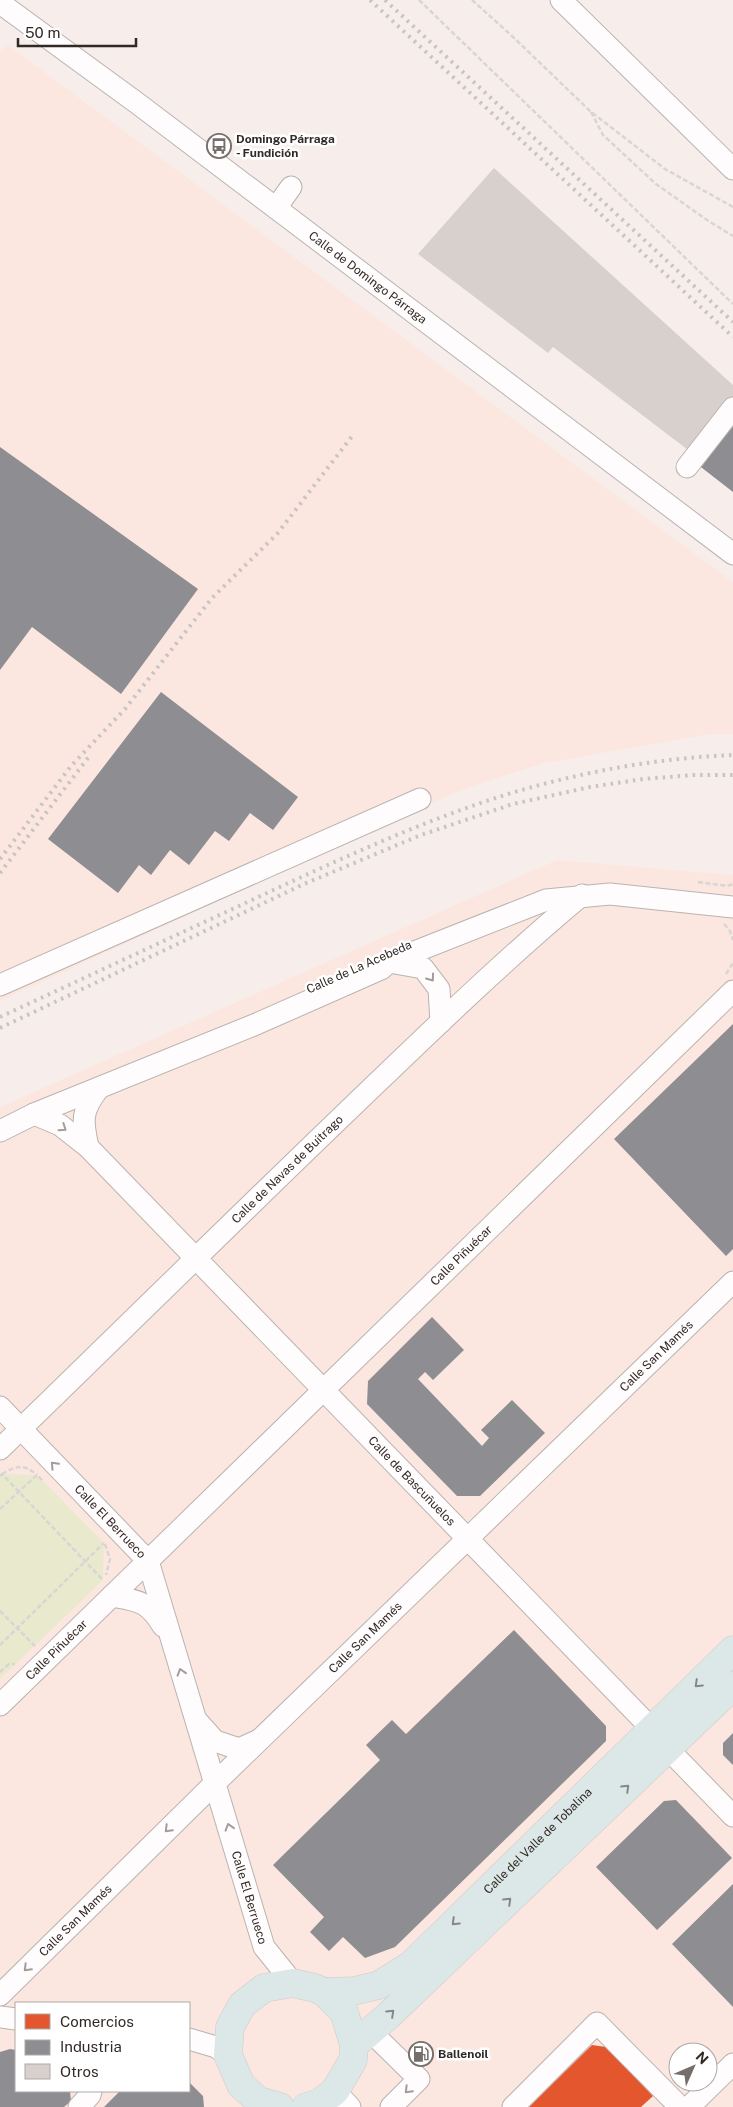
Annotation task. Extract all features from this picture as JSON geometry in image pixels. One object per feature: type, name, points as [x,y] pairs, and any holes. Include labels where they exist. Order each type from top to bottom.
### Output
[{"type":"main road","name":"Calle del Valle de Tobalina","points":[[362,2038],[660,1739],[733,1650]]},
{"type":"main road","name":"Calle del Valle de Tobalina","points":[[324,1992],[354,1991],[379,1984],[411,1965],[660,1739],[733,1686]]},
{"type":"main road","points":[[280,2107],[240,2096],[228,2055],[230,2027],[242,2005],[264,1988],[293,1982],[324,1992],[344,2012],[362,2038],[353,2060],[343,2099],[306,2107]]},
{"type":"street","points":[[561,0],[733,169]]},
{"type":"street","name":"Calle de Domingo Párraga","points":[[0,3],[137,103],[733,554]]},
{"type":"street","points":[[276,208],[291,187]]},
{"type":"street","points":[[687,467],[733,408]]},
{"type":"street","points":[[0,985],[420,799]]},
{"type":"street","name":"Calle de La Acebeda","points":[[0,1120],[370,963],[501,902],[552,885],[611,885],[717,894],[730,906]]},
{"type":"street","name":"Calle de La Acebeda","points":[[0,1131],[34,1114],[254,1026],[381,969],[389,962],[546,900],[582,895],[610,894],[730,906]]},
{"type":"street","name":"Calle de Navas de Buitrago","points":[[0,1449],[195,1257],[540,930],[582,895]]},
{"type":"street","points":[[389,962],[423,968],[439,989],[442,1022]]},
{"type":"street","name":"Calle Piñuécar","points":[[0,1705],[104,1587],[148,1561],[325,1390],[727,985]]},
{"type":"street","points":[[88,1147],[82,1121],[88,1102],[99,1088]]},
{"type":"street","name":"Calle de Bascuñuelos","points":[[34,1114],[60,1125],[88,1147],[325,1390],[733,1816]]},
{"type":"street","name":"Calle San Mamés","points":[[0,1995],[215,1783],[733,1282]]},
{"type":"street","name":"Calle El Berrueco","points":[[0,1406],[148,1561],[264,1947],[293,1982]]},
{"type":"street","name":"Calle Piñuécar","points":[[124,1537],[159,1538],[189,1521]]},
{"type":"street","points":[[104,1587],[139,1601],[154,1610],[169,1634]]},
{"type":"street","name":"Calle El Berrueco","points":[[195,1718],[215,1741],[239,1749],[261,1739]]},
{"type":"street","points":[[0,2017],[15,2019]]},
{"type":"street","points":[[513,2107],[597,2023],[680,2107]]},
{"type":"street","points":[[362,2038],[419,2079],[391,2107]]},
{"type":"street","points":[[190,2039],[216,2047],[228,2055]]},
{"type":"street","points":[[689,2107],[733,2064]]},
{"type":"street","points":[[79,2107],[91,2092]]},
{"type":"path","points":[[419,0],[733,304]]},
{"type":"path","points":[[472,0],[511,34],[590,111],[665,169],[733,207]]},
{"type":"path","points":[[590,111],[603,135],[656,184],[733,236]]},
{"type":"path","points":[[698,882],[727,886],[733,884]]},
{"type":"path","points":[[727,985],[733,963]]},
{"type":"path","points":[[46,1484],[28,1467],[11,1468],[1,1475],[19,1491],[86,1561],[104,1587]]},
{"type":"path","points":[[0,1509],[37,1475]]},
{"type":"path","points":[[100,1539],[108,1549],[110,1559],[104,1587]]},
{"type":"path","points":[[0,1645],[104,1543]]},
{"type":"path","points":[[0,1611],[35,1646]]},
{"type":"shaded area","points":[[8,45],[733,582],[733,734],[710,734],[545,763],[452,794],[0,1001],[0,51]]},
{"type":"shaded area","points":[[557,860],[733,875],[733,2107],[0,2107],[0,1107]]},
{"type":"green space","points":[[2,1474],[37,1475],[104,1543],[103,1580],[0,1679],[0,1476]]},
{"type":"building: Comercios","points":[[592,2045],[606,2047],[653,2096],[641,2107],[529,2107]]},
{"type":"building: Industria","points":[[733,420],[733,492],[697,464]]},
{"type":"building: Industria","points":[[0,447],[198,589],[121,694],[32,627],[0,670]]},
{"type":"building: Industria","points":[[161,692],[298,797],[273,830],[250,813],[229,841],[215,831],[189,865],[170,850],[151,875],[139,865],[118,893],[48,839]]},
{"type":"building: Industria","points":[[733,1024],[733,1249],[726,1256],[614,1139]]},
{"type":"building: Industria","points":[[432,1317],[464,1350],[433,1380],[425,1372],[418,1379],[482,1446],[489,1438],[481,1430],[512,1400],[545,1433],[480,1496],[457,1496],[367,1404],[368,1381]]},
{"type":"building: Industria","points":[[514,1630],[606,1726],[606,1741],[395,1947],[365,1958],[343,1937],[329,1951],[310,1932],[324,1917],[273,1865],[380,1760],[366,1745],[392,1720],[406,1734]]},
{"type":"building: Industria","points":[[733,1733],[733,1765],[723,1755],[723,1743]]},
{"type":"building: Industria","points":[[676,1800],[732,1858],[657,1930],[596,1867],[664,1801]]},
{"type":"building: Industria","points":[[733,1884],[733,2007],[672,1944]]},
{"type":"building: Industria","points":[[10,2049],[15,2050],[15,2092],[70,2092],[71,2101],[64,2107],[0,2107],[0,2052]]},
{"type":"building: Industria","points":[[190,2083],[203,2096],[204,2107],[104,2107],[119,2092],[190,2092]]},
{"type":"building: Otros","points":[[494,168],[733,385],[733,397],[692,453],[553,347],[548,353],[418,254]]},
{"type":"railway","points":[[370,0],[733,337]]},
{"type":"railway","points":[[385,0],[733,322]]},
{"type":"railway","points":[[0,859],[71,766],[125,709],[212,598],[277,534],[353,435]]},
{"type":"railway","points":[[0,873],[91,754]]},
{"type":"railway","points":[[0,1017],[339,860],[406,831],[474,805],[536,786],[619,767],[676,759],[733,755]]},
{"type":"railway","points":[[0,1028],[304,884],[421,835],[513,804],[590,787],[643,779],[694,775],[733,775]]},
{"type":"place","name":"Domingo Párraga - Fundición","points":[[219,146]]},
{"type":"place","name":"Ballenoil","points":[[421,2054]]}]
